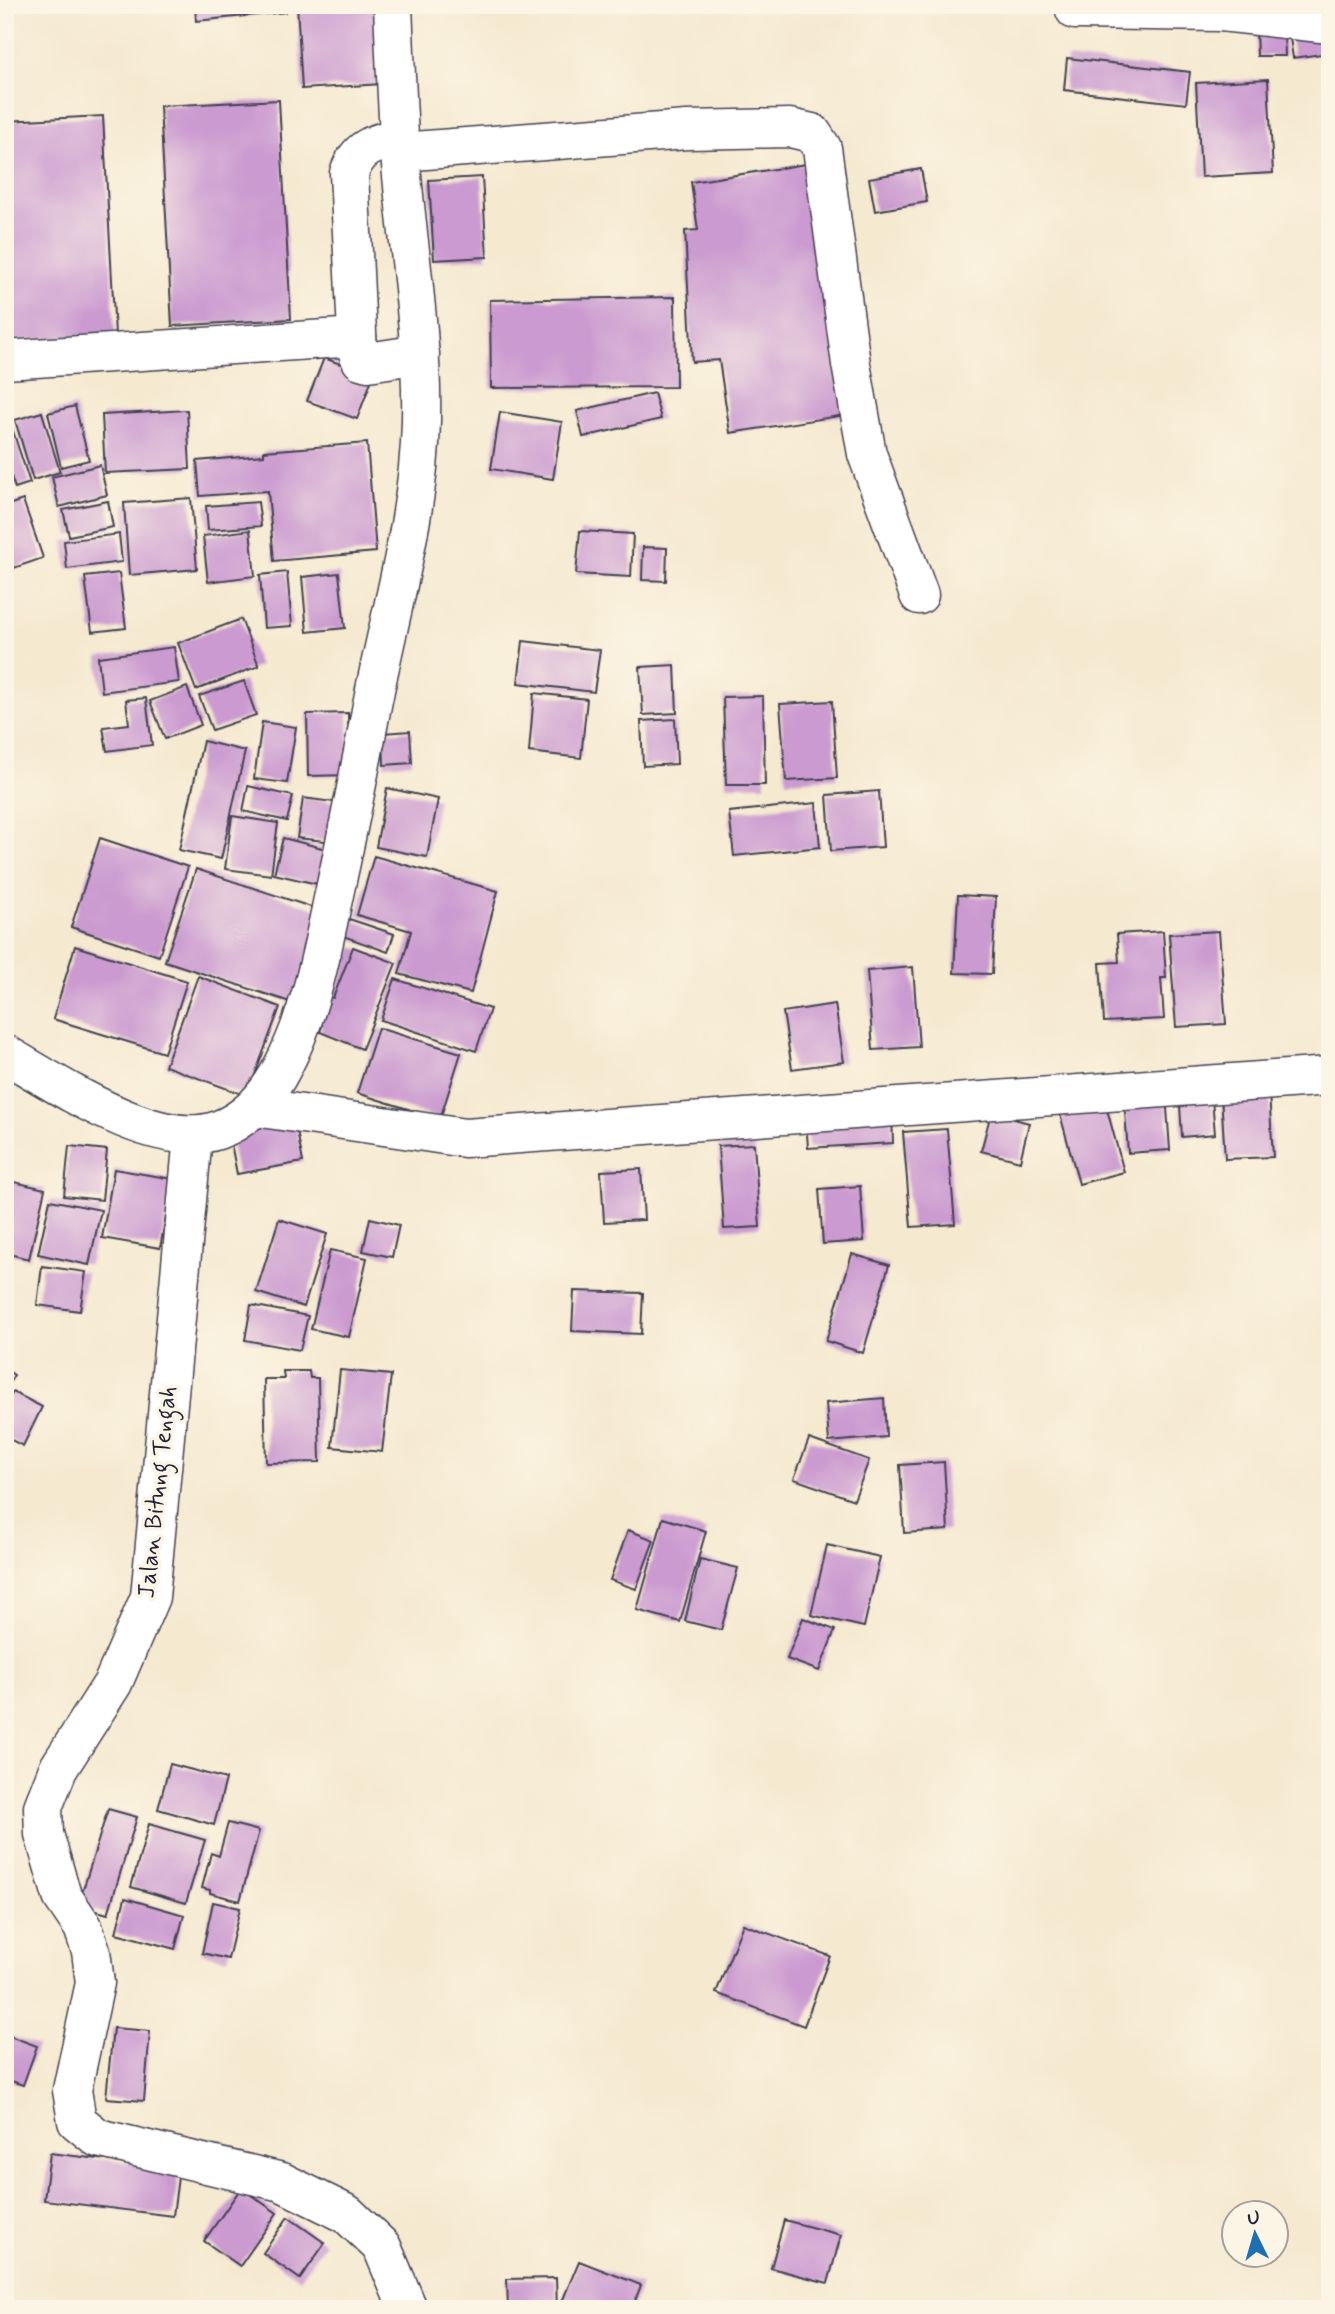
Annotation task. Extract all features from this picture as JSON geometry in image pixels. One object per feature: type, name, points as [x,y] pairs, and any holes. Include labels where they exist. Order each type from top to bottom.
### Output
[{"type":"street","points":[[5,1054],[131,1122],[170,1134],[193,1136],[237,1122],[255,1107],[282,1068],[295,1039],[317,975],[326,935],[412,512],[419,463],[420,354],[400,144],[393,5]]},
{"type":"street","points":[[1075,10],[1221,12],[1330,24]]},
{"type":"street","points":[[420,354],[368,362],[361,360],[358,353],[349,173],[354,158],[370,145],[687,130],[790,128],[812,133],[822,148],[867,454],[919,596]]},
{"type":"street","points":[[5,360],[357,337]]},
{"type":"street","points":[[255,1107],[465,1138],[1330,1076]]},
{"type":"street","name":"Jalan Bitung Tengah","points":[[193,1136],[150,1597],[113,1683],[58,1769],[43,1807],[44,1834],[50,1859],[62,1896],[83,1927],[95,1983],[72,2090],[77,2121],[98,2138],[282,2182],[347,2214],[382,2246],[408,2309]]},
{"type":"building","points":[[195,5],[284,5],[285,12],[196,21]]},
{"type":"building","points":[[297,5],[378,5],[382,84],[302,89]]},
{"type":"building","points":[[1330,27],[1330,53],[1293,58],[1289,32]]},
{"type":"building","points":[[1284,29],[1285,56],[1257,56],[1256,30]]},
{"type":"building","points":[[1067,58],[1190,72],[1186,104],[1064,90]]},
{"type":"building","points":[[1268,79],[1273,173],[1201,177],[1196,83]]},
{"type":"building","points":[[279,100],[291,319],[172,326],[160,106]]},
{"type":"building","points":[[103,116],[115,335],[5,341],[5,121]]},
{"type":"building","points":[[813,163],[852,414],[730,433],[719,360],[692,362],[685,231],[698,230],[691,182]]},
{"type":"building","points":[[921,169],[927,202],[875,211],[869,178]]},
{"type":"building","points":[[482,177],[487,257],[434,260],[429,180]]},
{"type":"building","points":[[675,297],[676,387],[491,388],[490,300]]},
{"type":"building","points":[[324,358],[373,376],[357,419],[307,401]]},
{"type":"building","points":[[654,393],[661,419],[583,437],[577,411]]},
{"type":"building","points":[[75,406],[89,460],[61,467],[48,413]]},
{"type":"building","points":[[187,410],[190,469],[105,473],[102,415]]},
{"type":"building","points":[[42,412],[60,472],[33,480],[15,420]]},
{"type":"building","points":[[500,412],[562,422],[553,479],[491,469]]},
{"type":"building","points":[[12,428],[30,483],[15,488],[5,459],[5,431]]},
{"type":"building","points":[[367,443],[376,552],[274,561],[268,491],[200,496],[197,461],[264,455],[264,451]]},
{"type":"building","points":[[100,465],[107,495],[59,507],[52,477]]},
{"type":"building","points":[[191,498],[197,569],[129,575],[124,503]]},
{"type":"building","points":[[23,500],[43,558],[8,570],[5,561],[5,506]]},
{"type":"building","points":[[108,501],[113,527],[69,536],[63,510]]},
{"type":"building","points":[[258,502],[261,526],[208,530],[206,506]]},
{"type":"building","points":[[250,530],[255,576],[208,582],[203,536]]},
{"type":"building","points":[[580,531],[633,534],[631,577],[576,574]]},
{"type":"building","points":[[119,534],[122,562],[67,569],[64,541]]},
{"type":"building","points":[[643,547],[667,548],[666,581],[642,580]]},
{"type":"building","points":[[287,572],[292,626],[264,628],[260,575]]},
{"type":"building","points":[[119,573],[126,628],[92,632],[85,577]]},
{"type":"building","points":[[339,573],[345,628],[307,632],[302,577]]},
{"type":"building","points":[[241,619],[259,666],[196,690],[178,643]]},
{"type":"building","points":[[523,641],[600,650],[594,692],[518,683]]},
{"type":"building","points":[[174,647],[179,682],[102,692],[98,657]]},
{"type":"building","points":[[675,665],[677,713],[643,715],[640,667]]},
{"type":"building","points":[[244,681],[256,715],[212,730],[199,696]]},
{"type":"building","points":[[187,687],[201,725],[165,739],[150,701]]},
{"type":"building","points":[[534,693],[587,699],[581,758],[529,752]]},
{"type":"building","points":[[763,696],[765,785],[726,785],[723,697]]},
{"type":"building","points":[[146,698],[152,745],[107,751],[103,727],[129,724],[126,700]]},
{"type":"building","points":[[832,701],[837,778],[786,781],[780,704]]},
{"type":"building","points":[[348,713],[349,775],[308,776],[307,714]]},
{"type":"building","points":[[675,719],[677,764],[643,766],[641,721]]},
{"type":"building","points":[[262,722],[296,727],[287,783],[254,779]]},
{"type":"building","points":[[410,731],[412,763],[384,765],[383,733]]},
{"type":"building","points":[[203,741],[245,751],[221,859],[179,850]]},
{"type":"building","points":[[248,786],[293,796],[287,821],[243,811]]},
{"type":"building","points":[[387,788],[438,799],[427,857],[376,847]]},
{"type":"building","points":[[879,791],[883,847],[831,851],[827,795]]},
{"type":"building","points":[[303,798],[341,803],[334,842],[297,838]]},
{"type":"building","points":[[816,803],[820,847],[734,856],[729,812]]},
{"type":"building","points":[[232,816],[278,823],[271,875],[225,869]]},
{"type":"building","points":[[100,838],[188,867],[159,956],[71,927]]},
{"type":"building","points":[[283,838],[338,852],[330,887],[274,874]]},
{"type":"building","points":[[374,856],[498,891],[471,993],[399,974],[411,931],[357,915]]},
{"type":"building","points":[[196,869],[323,911],[293,1003],[165,961]]},
{"type":"building","points":[[958,895],[996,897],[992,974],[954,973]]},
{"type":"building","points":[[349,919],[394,934],[388,952],[343,936]]},
{"type":"building","points":[[1163,931],[1166,978],[1161,978],[1164,1019],[1104,1022],[1100,963],[1119,962],[1117,934]]},
{"type":"building","points":[[1219,931],[1226,1024],[1176,1027],[1169,934]]},
{"type":"building","points":[[75,946],[187,981],[164,1053],[53,1019]]},
{"type":"building","points":[[353,947],[396,963],[362,1049],[320,1032],[322,1026],[315,1024],[326,995],[333,998]]},
{"type":"building","points":[[913,967],[919,1047],[873,1050],[867,971]]},
{"type":"building","points":[[198,976],[280,1007],[247,1096],[165,1066]]},
{"type":"building","points":[[395,979],[490,1009],[476,1051],[381,1020]]},
{"type":"building","points":[[835,1004],[844,1062],[792,1069],[783,1012]]},
{"type":"building","points":[[378,1028],[461,1053],[440,1119],[357,1093]]},
{"type":"building","points":[[1211,1087],[1215,1134],[1182,1137],[1179,1090]]},
{"type":"building","points":[[1269,1092],[1273,1157],[1225,1159],[1221,1095]]},
{"type":"building","points":[[1166,1094],[1170,1150],[1128,1153],[1124,1098]]},
{"type":"building","points":[[1105,1102],[1124,1172],[1079,1184],[1060,1114]]},
{"type":"building","points":[[991,1113],[1029,1123],[1020,1161],[981,1151]]},
{"type":"building","points":[[892,1114],[893,1143],[808,1148],[806,1119]]},
{"type":"building","points":[[295,1121],[303,1162],[237,1174],[229,1133]]},
{"type":"building","points":[[947,1129],[955,1224],[911,1227],[903,1132]]},
{"type":"building","points":[[754,1144],[760,1227],[724,1229],[718,1146]]},
{"type":"building","points":[[69,1146],[107,1150],[102,1200],[64,1196]]},
{"type":"building","points":[[114,1169],[173,1179],[160,1248],[102,1238]]},
{"type":"building","points":[[641,1169],[644,1220],[604,1222],[601,1171]]},
{"type":"building","points":[[5,1180],[45,1189],[29,1259],[5,1253]]},
{"type":"building","points":[[860,1186],[864,1241],[823,1244],[819,1189]]},
{"type":"building","points":[[50,1200],[101,1210],[89,1265],[38,1254]]},
{"type":"building","points":[[370,1218],[399,1225],[392,1257],[363,1251]]},
{"type":"building","points":[[279,1219],[327,1234],[304,1307],[256,1292]]},
{"type":"building","points":[[330,1250],[367,1258],[349,1337],[311,1329]]},
{"type":"building","points":[[852,1254],[889,1265],[863,1353],[826,1341]]},
{"type":"building","points":[[42,1266],[86,1272],[80,1311],[37,1305]]},
{"type":"building","points":[[574,1291],[643,1293],[641,1334],[572,1331]]},
{"type":"building","points":[[251,1305],[308,1316],[300,1350],[245,1340]]},
{"type":"building","points":[[5,1369],[14,1375],[5,1390]]},
{"type":"building","points":[[340,1370],[391,1375],[382,1452],[332,1447]]},
{"type":"building","points":[[283,1371],[309,1371],[310,1378],[318,1378],[320,1462],[266,1463],[264,1379],[284,1379]]},
{"type":"building","points":[[13,1392],[42,1407],[23,1446],[5,1437],[5,1406]]},
{"type":"building","points":[[884,1398],[886,1437],[829,1442],[826,1403]]},
{"type":"building","points":[[809,1439],[869,1460],[854,1500],[794,1479]]},
{"type":"building","points":[[944,1462],[948,1530],[904,1533],[900,1465]]},
{"type":"building","points":[[663,1518],[706,1531],[680,1622],[637,1610]]},
{"type":"building","points":[[628,1530],[654,1540],[636,1589],[610,1580]]},
{"type":"building","points":[[827,1545],[880,1557],[864,1627],[811,1615]]},
{"type":"building","points":[[700,1559],[738,1568],[721,1630],[685,1621]]},
{"type":"building","points":[[803,1618],[835,1630],[819,1671],[787,1659]]},
{"type":"building","points":[[170,1764],[226,1779],[214,1825],[158,1809]]},
{"type":"building","points":[[108,1809],[137,1817],[108,1914],[78,1906]]},
{"type":"building","points":[[228,1823],[259,1831],[240,1901],[210,1893],[210,1890],[202,1888],[211,1853],[219,1856]]},
{"type":"building","points":[[149,1824],[205,1840],[186,1903],[131,1887]]},
{"type":"building","points":[[125,1898],[184,1915],[175,1949],[116,1933]]},
{"type":"building","points":[[213,1902],[240,1908],[228,1959],[202,1953]]},
{"type":"building","points":[[743,1924],[830,1956],[804,2026],[716,1993]]},
{"type":"building","points":[[113,2028],[150,2031],[144,2101],[106,2098]]},
{"type":"building","points":[[7,2035],[37,2046],[23,2085],[5,2079]]},
{"type":"building","points":[[50,2153],[179,2169],[173,2216],[44,2200]]},
{"type":"building","points":[[241,2188],[277,2213],[240,2266],[204,2241]]},
{"type":"building","points":[[288,2217],[325,2243],[300,2279],[263,2253]]},
{"type":"building","points":[[784,2220],[841,2235],[828,2283],[771,2268]]},
{"type":"building","points":[[579,2261],[641,2285],[632,2309],[572,2309],[561,2304]]},
{"type":"building","points":[[556,2278],[557,2309],[508,2309],[507,2279]]}]
